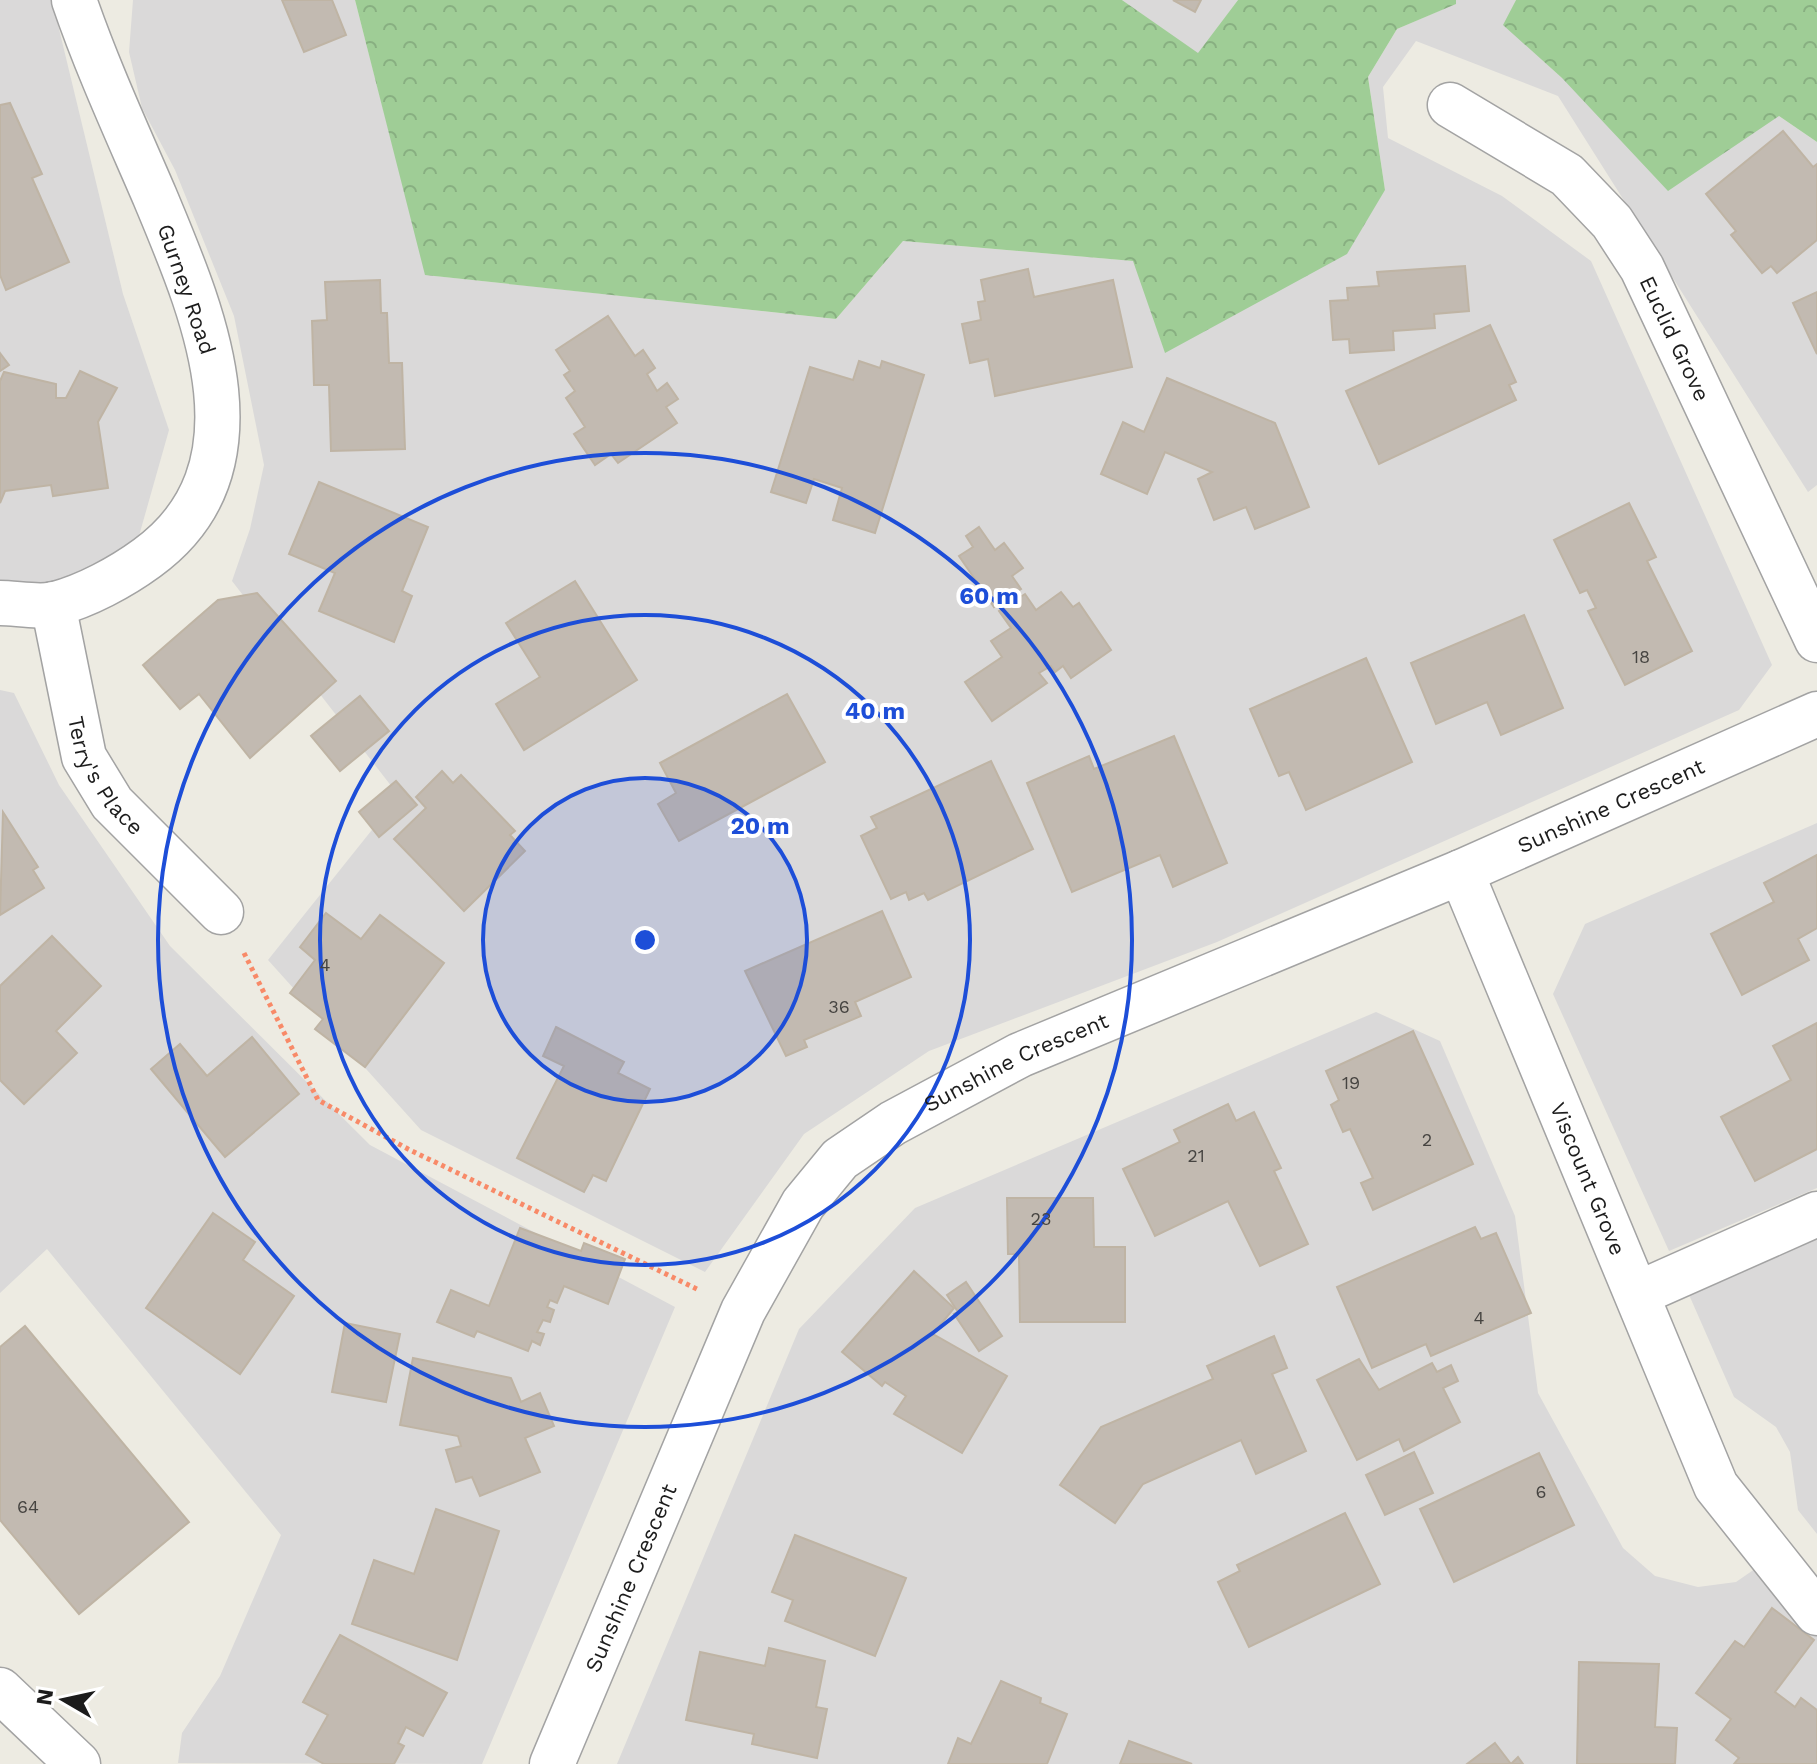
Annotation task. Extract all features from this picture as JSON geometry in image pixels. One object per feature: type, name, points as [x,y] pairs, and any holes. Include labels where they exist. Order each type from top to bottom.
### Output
[{"type":"street","name":"Gurney Road","points":[[0,603],[53,604],[106,582],[161,547],[189,516],[209,475],[218,432],[217,386],[199,312],[74,0]]},
{"type":"street","name":"Euclid Grove","points":[[1450,105],[1567,175],[1612,222],[1642,268],[1817,640]]},
{"type":"street","name":"Terry's Place","points":[[53,604],[84,757],[112,803],[221,912]]},
{"type":"street","name":"Sunshine Crescent","points":[[552,1764],[743,1311],[803,1204],[840,1159],[893,1123],[1020,1055],[1461,872],[1817,714]]},
{"type":"street","name":"Viscount Grove","points":[[1461,872],[1716,1486],[1817,1613]]},
{"type":"street","points":[[1637,1294],[1817,1214]]},
{"type":"street","points":[[0,1690],[78,1764]]},
{"type":"path","points":[[221,912],[318,1100],[408,1149],[743,1311]]},
{"type":"shaded area","points":[[0,0],[52,0],[123,294],[169,430],[135,550],[114,567],[23,588],[0,580]]},
{"type":"shaded area","points":[[133,0],[355,0],[426,275],[836,319],[903,241],[1134,261],[1165,352],[1385,190],[1368,77],[1397,29],[1455,4],[1456,0],[1516,0],[1504,25],[1562,78],[1779,116],[1817,142],[1817,485],[1808,492],[1558,96],[1416,41],[1383,87],[1388,138],[1502,196],[1591,261],[1772,665],[1739,710],[1217,942],[929,1051],[804,1134],[705,1272],[421,1130],[268,960],[399,796],[232,581],[250,529],[264,465],[234,316],[175,170],[142,108],[129,52]]},
{"type":"shaded area","points":[[1122,0],[1238,0],[1198,54]]},
{"type":"shaded area","points":[[0,690],[14,693],[59,785],[170,946],[370,1145],[675,1307],[482,1764],[178,1763],[182,1733],[220,1676],[281,1535],[47,1249],[0,1293]]},
{"type":"shaded area","points":[[1817,823],[1817,1188],[1669,1251],[1553,994],[1585,924]]},
{"type":"shaded area","points":[[1376,1012],[1440,1041],[1515,1216],[1538,1393],[1623,1548],[1655,1576],[1698,1587],[1736,1582],[1762,1564],[1817,1635],[1817,1764],[617,1764],[799,1329],[915,1208]]},
{"type":"shaded area","points":[[1817,1233],[1817,1534],[1798,1510],[1790,1452],[1776,1427],[1734,1397],[1686,1288]]},
{"type":"green space","points":[[355,0],[1122,0],[1198,53],[1238,0],[1456,0],[1456,4],[1397,29],[1368,77],[1385,190],[1347,254],[1165,353],[1133,261],[903,241],[836,319],[425,275]]},
{"type":"green space","points":[[1516,0],[1817,0],[1817,142],[1779,116],[1668,191],[1562,78],[1503,25]]},
{"type":"building","points":[[282,0],[332,0],[346,35],[304,52]]},
{"type":"building","points":[[1173,0],[1201,0],[1195,12]]},
{"type":"building","points":[[10,103],[42,174],[32,178],[69,262],[6,290],[0,275],[0,105]]},
{"type":"building","points":[[1783,131],[1813,167],[1817,164],[1817,240],[1777,273],[1771,266],[1762,273],[1731,235],[1736,231],[1706,194]]},
{"type":"building","points":[[1465,266],[1469,311],[1434,314],[1435,328],[1393,331],[1394,350],[1350,353],[1349,339],[1333,340],[1330,301],[1348,300],[1347,288],[1379,286],[1377,272]]},
{"type":"building","points":[[1028,269],[1034,297],[1113,280],[1132,367],[995,396],[988,359],[970,363],[962,324],[981,320],[978,302],[985,301],[981,280]]},
{"type":"building","points":[[380,280],[381,313],[387,313],[389,363],[402,363],[405,449],[331,451],[329,385],[314,385],[312,321],[327,320],[325,282]]},
{"type":"building","points":[[1817,292],[1817,354],[1793,303]]},
{"type":"building","points":[[608,316],[635,356],[643,350],[655,368],[647,374],[657,391],[667,383],[678,399],[666,407],[677,423],[618,463],[611,454],[595,465],[574,434],[585,427],[566,398],[575,391],[564,375],[570,371],[556,350]]},
{"type":"building","points":[[1490,325],[1516,382],[1509,385],[1516,400],[1379,464],[1346,391]]},
{"type":"building","points":[[0,353],[9,365],[0,371]]},
{"type":"building","points":[[859,361],[880,368],[882,361],[924,375],[875,533],[833,520],[842,488],[814,479],[806,503],[771,492],[810,367],[853,380]]},
{"type":"building","points":[[80,371],[117,388],[98,422],[108,488],[53,496],[51,485],[5,491],[0,503],[0,381],[4,372],[56,384],[56,398],[66,398]]},
{"type":"building","points":[[1167,378],[1275,423],[1309,507],[1255,529],[1246,507],[1214,520],[1198,479],[1212,472],[1165,452],[1147,494],[1101,474],[1123,422],[1144,432]]},
{"type":"building","points":[[319,482],[428,527],[402,591],[412,596],[394,642],[319,611],[335,573],[289,554]]},
{"type":"building","points":[[1629,503],[1656,557],[1647,561],[1692,651],[1625,685],[1588,611],[1596,608],[1587,590],[1580,593],[1554,540]]},
{"type":"building","points":[[979,527],[995,550],[1004,543],[1023,568],[1012,576],[1021,589],[994,607],[959,556],[973,547],[966,536]]},
{"type":"building","points":[[575,581],[637,680],[524,750],[496,704],[540,677],[506,623]]},
{"type":"building","points":[[1061,592],[1073,607],[1079,603],[1111,650],[1071,678],[1063,666],[1055,672],[1051,666],[1039,673],[1047,683],[992,721],[965,682],[1002,657],[991,641],[1011,628],[999,611],[1025,594],[1036,610]]},
{"type":"building","points":[[257,593],[336,681],[250,758],[199,694],[180,709],[143,665],[218,600]]},
{"type":"building","points":[[1524,615],[1563,708],[1501,735],[1487,702],[1436,724],[1411,663]]},
{"type":"building","points":[[1366,658],[1412,762],[1306,810],[1289,772],[1279,776],[1250,709]]},
{"type":"building","points":[[787,694],[825,762],[679,841],[658,804],[676,793],[660,763]]},
{"type":"building","points":[[360,696],[389,731],[340,771],[311,736]]},
{"type":"building","points":[[1174,736],[1227,863],[1173,887],[1160,855],[1072,892],[1027,783],[1089,756],[1094,769]]},
{"type":"building","points":[[991,761],[1033,849],[928,900],[924,893],[909,900],[906,892],[891,899],[861,836],[877,828],[871,817]]},
{"type":"building","points":[[442,771],[453,783],[461,775],[515,831],[510,835],[525,851],[464,911],[394,839],[426,808],[416,797]]},
{"type":"building","points":[[396,781],[417,805],[379,837],[359,812]]},
{"type":"building","points":[[3,812],[38,867],[33,870],[44,888],[0,915]]},
{"type":"building","points":[[1817,855],[1817,928],[1798,939],[1809,960],[1742,995],[1711,934],[1774,902],[1764,883]]},
{"type":"building","points":[[882,911],[911,977],[855,1002],[861,1016],[804,1040],[807,1047],[786,1056],[745,971]]},
{"type":"building","points":[[326,913],[361,939],[380,915],[444,963],[365,1067],[315,1029],[323,1019],[290,993],[315,960],[300,947]]},
{"type":"building","points":[[52,936],[101,986],[56,1031],[77,1053],[24,1104],[0,1080],[0,986]]},
{"type":"building","points":[[1817,1023],[1817,1149],[1755,1181],[1721,1117],[1791,1080],[1773,1046]]},
{"type":"building","points":[[556,1027],[624,1062],[618,1073],[650,1089],[606,1181],[593,1175],[584,1192],[517,1158],[564,1066],[543,1056]]},
{"type":"building","points":[[1413,1031],[1473,1164],[1373,1210],[1361,1183],[1373,1178],[1350,1129],[1343,1132],[1331,1105],[1339,1100],[1326,1071]]},
{"type":"building","points":[[252,1037],[299,1094],[225,1157],[151,1069],[180,1044],[207,1076]]},
{"type":"building","points":[[1228,1104],[1236,1121],[1254,1112],[1281,1168],[1274,1171],[1308,1244],[1260,1266],[1228,1201],[1155,1236],[1123,1169],[1180,1142],[1174,1130]]},
{"type":"building","points":[[1007,1198],[1093,1198],[1094,1247],[1125,1247],[1125,1322],[1020,1322],[1019,1254],[1008,1254]]},
{"type":"building","points":[[213,1213],[255,1242],[243,1260],[294,1296],[240,1374],[146,1308]]},
{"type":"building","points":[[1475,1227],[1481,1239],[1496,1233],[1531,1313],[1431,1356],[1426,1344],[1372,1368],[1337,1287]]},
{"type":"building","points":[[520,1228],[581,1251],[584,1243],[625,1259],[608,1304],[564,1286],[557,1303],[550,1300],[547,1307],[554,1310],[550,1322],[543,1320],[537,1332],[544,1334],[540,1345],[532,1341],[528,1351],[477,1331],[474,1337],[437,1322],[451,1290],[489,1306]]},
{"type":"building","points":[[914,1271],[954,1308],[933,1334],[1007,1376],[962,1453],[894,1414],[906,1396],[885,1382],[882,1386],[842,1352]]},
{"type":"building","points":[[966,1282],[1002,1336],[979,1351],[954,1314],[958,1312],[947,1295]]},
{"type":"building","points":[[345,1323],[400,1334],[386,1402],[332,1392]]},
{"type":"building","points":[[25,1326],[189,1522],[79,1614],[0,1520],[0,1347]]},
{"type":"building","points":[[1274,1336],[1287,1368],[1272,1374],[1306,1451],[1256,1474],[1241,1440],[1143,1484],[1115,1523],[1060,1485],[1101,1427],[1213,1379],[1207,1366]]},
{"type":"building","points":[[413,1358],[511,1378],[521,1402],[540,1393],[554,1426],[525,1438],[540,1472],[480,1496],[472,1477],[456,1482],[446,1450],[461,1446],[458,1436],[400,1425]]},
{"type":"building","points":[[1359,1359],[1379,1390],[1432,1363],[1437,1372],[1451,1365],[1458,1381],[1443,1388],[1460,1422],[1404,1451],[1399,1439],[1357,1460],[1317,1380]]},
{"type":"building","points":[[1414,1452],[1433,1493],[1385,1515],[1366,1475]]},
{"type":"building","points":[[1539,1453],[1574,1525],[1454,1582],[1420,1509]]},
{"type":"building","points":[[436,1509],[499,1531],[457,1660],[352,1624],[374,1560],[414,1574]]},
{"type":"building","points":[[1345,1513],[1380,1584],[1249,1647],[1218,1582],[1240,1571],[1237,1565]]},
{"type":"building","points":[[795,1535],[906,1578],[875,1656],[785,1621],[793,1600],[772,1592]]},
{"type":"building","points":[[1772,1608],[1814,1640],[1775,1692],[1795,1707],[1801,1698],[1817,1710],[1817,1764],[1734,1764],[1739,1758],[1716,1740],[1731,1719],[1696,1693],[1735,1641],[1744,1647]]},
{"type":"building","points":[[340,1635],[447,1693],[423,1736],[406,1727],[398,1743],[404,1746],[394,1764],[324,1764],[306,1754],[328,1715],[303,1702]]},
{"type":"building","points":[[769,1648],[825,1661],[816,1707],[827,1709],[817,1758],[752,1744],[754,1734],[686,1720],[700,1652],[765,1666]]},
{"type":"building","points":[[1579,1662],[1659,1664],[1655,1727],[1677,1728],[1675,1764],[1577,1764]]},
{"type":"building","points":[[1001,1681],[1041,1698],[1040,1703],[1067,1714],[1047,1764],[948,1764],[958,1738],[971,1744]]},
{"type":"building","points":[[1129,1741],[1192,1764],[1120,1764]]},
{"type":"building","points":[[1495,1743],[1511,1764],[1467,1764]]},
{"type":"building","points":[[1518,1757],[1523,1764],[1511,1764]]}]
